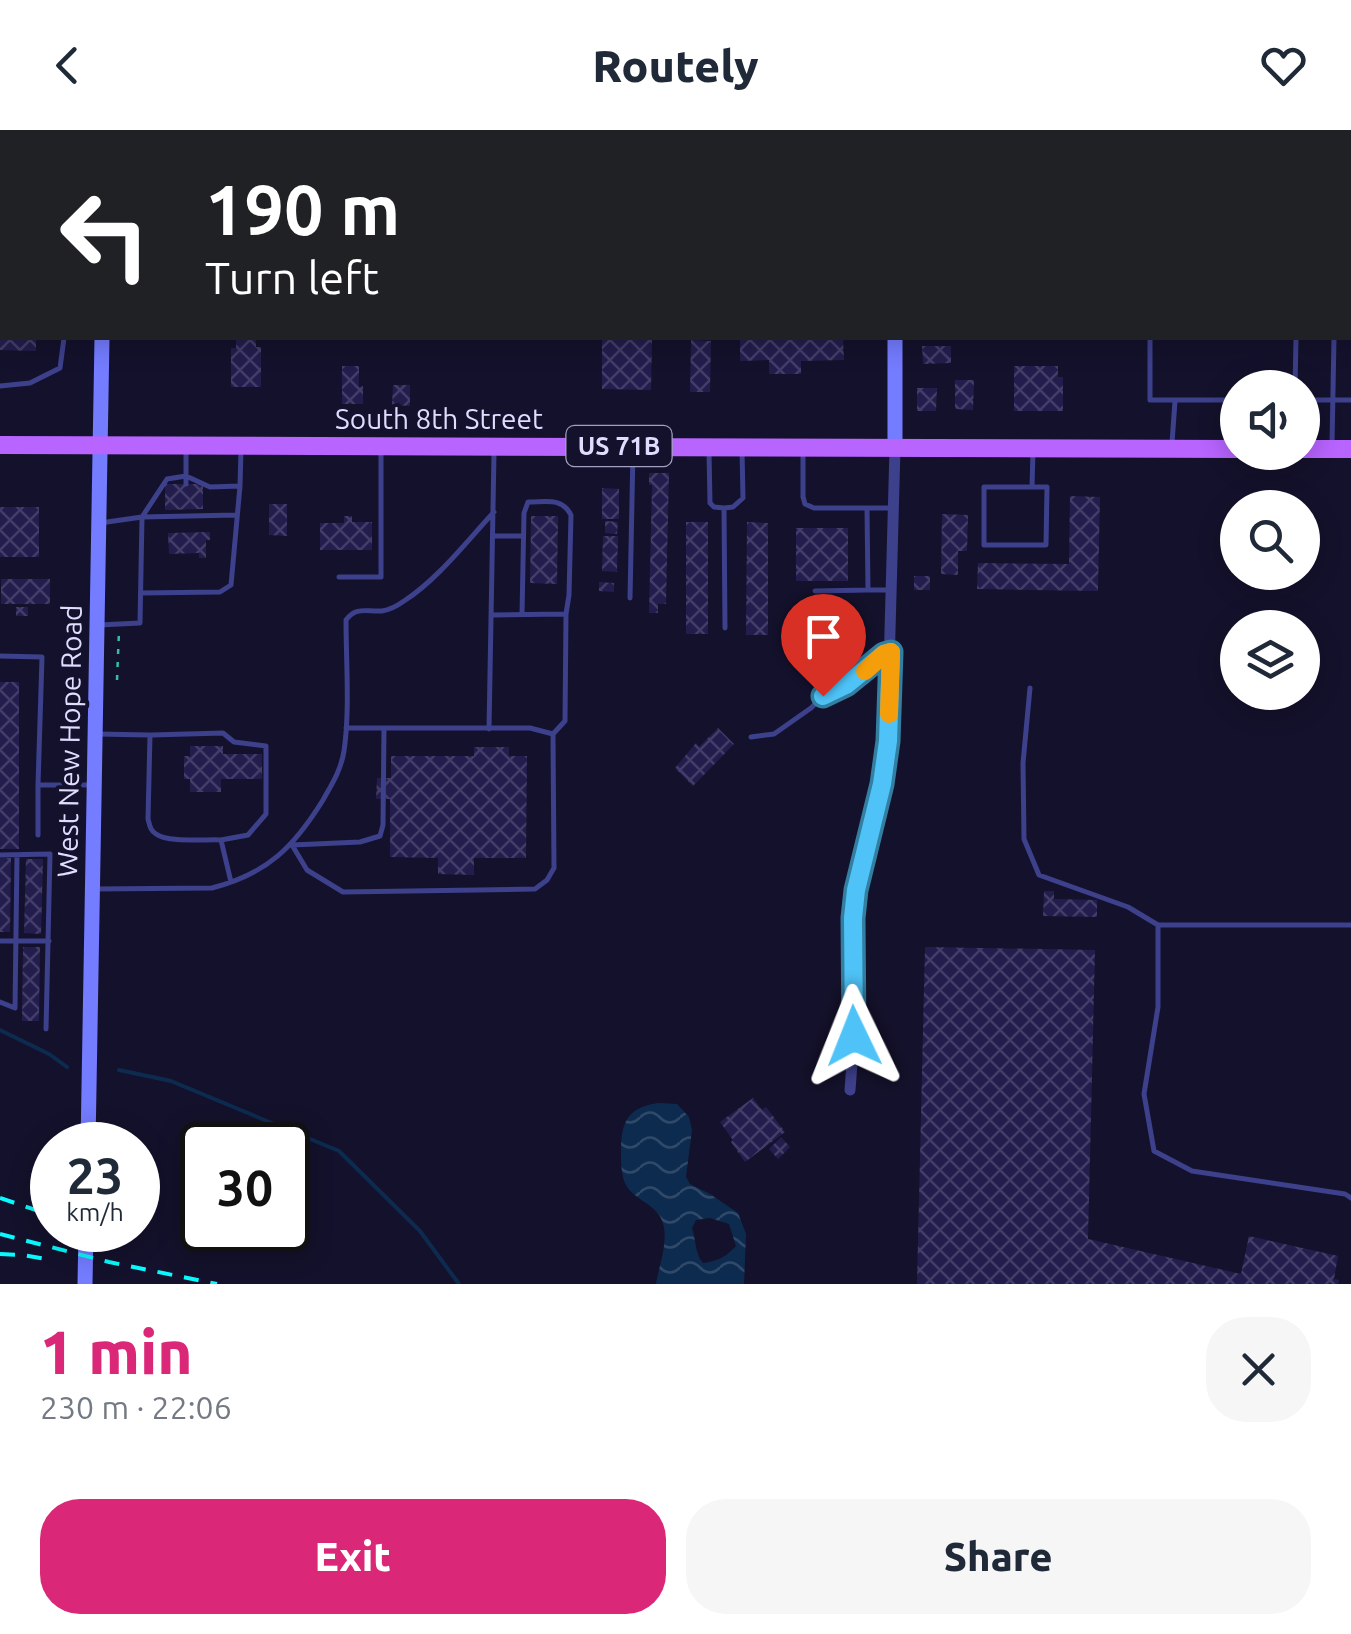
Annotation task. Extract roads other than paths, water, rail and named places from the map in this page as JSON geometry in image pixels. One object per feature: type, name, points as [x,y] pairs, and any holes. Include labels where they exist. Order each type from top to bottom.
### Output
[{"type":"main road","name":"West New Hope Road","points":[[88,1122],[102,340]]},
{"type":"main road","points":[[895,340],[895,448]]},
{"type":"main road","name":"South 8th Street","points":[[0,446],[1220,449]]},
{"type":"main road","points":[[85,1284],[86,1252]]},
{"type":"street","points":[[850,1090],[856,890],[882,784],[888,741],[895,448]]},
{"type":"lane","points":[[0,386],[30,383],[60,368],[64,340]]},
{"type":"lane","points":[[1150,340],[1150,400],[1220,400]]},
{"type":"lane","points":[[1295,370],[1296,340]]},
{"type":"lane","points":[[1334,340],[1334,400],[1341,449]]},
{"type":"lane","points":[[1320,400],[1351,400]]},
{"type":"lane","points":[[1172,448],[1175,401]]},
{"type":"lane","points":[[489,729],[494,445]]},
{"type":"lane","points":[[186,484],[187,446]]},
{"type":"lane","points":[[142,593],[220,592],[231,585],[240,446]]},
{"type":"lane","points":[[339,577],[380,578],[382,446]]},
{"type":"lane","points":[[630,598],[634,446]]},
{"type":"lane","points":[[709,446],[710,504],[714,508],[733,507],[743,498],[742,447]]},
{"type":"lane","points":[[803,447],[805,504],[814,508],[894,508]]},
{"type":"lane","points":[[1032,487],[1033,448]]},
{"type":"lane","points":[[96,626],[140,622],[142,518],[167,480],[186,476],[210,486],[240,486]]},
{"type":"lane","points":[[984,487],[1032,487],[1047,487],[1046,545],[984,545],[984,487]]},
{"type":"lane","points":[[292,845],[307,870],[343,892],[535,889],[547,880],[554,868],[552,734],[564,721],[566,614],[570,595],[571,515],[566,505],[558,501],[528,502],[524,513],[522,616]]},
{"type":"lane","points":[[724,508],[725,628]]},
{"type":"lane","points":[[868,508],[868,590]]},
{"type":"lane","points":[[98,523],[186,512],[236,514]]},
{"type":"lane","points":[[91,889],[212,888],[231,883],[272,861],[292,845],[338,774],[344,752],[346,620],[360,610],[384,610],[399,605],[418,591],[494,512]]},
{"type":"lane","points":[[494,536],[523,536]]},
{"type":"lane","points":[[815,592],[892,590]]},
{"type":"lane","points":[[492,615],[566,614]]},
{"type":"lane","points":[[751,738],[774,734],[891,652]]},
{"type":"lane","points":[[0,656],[42,656],[38,835]]},
{"type":"lane","points":[[1030,688],[1023,764],[1024,840],[1039,874],[1128,907],[1158,925],[1351,925]]},
{"type":"lane","points":[[345,728],[530,728],[552,734]]},
{"type":"lane","points":[[292,845],[360,842],[380,836],[384,728]]},
{"type":"lane","points":[[94,734],[223,732],[234,742],[266,746],[266,814],[248,835],[221,840],[158,835],[151,830],[148,820],[150,735]]},
{"type":"lane","points":[[38,785],[93,785]]},
{"type":"lane","points":[[221,840],[231,883]]},
{"type":"lane","points":[[0,856],[50,854],[46,1029]]},
{"type":"lane","points":[[0,1002],[15,1008],[16,855]]},
{"type":"lane","points":[[1158,925],[1158,1008],[1144,1094],[1154,1151],[1192,1171],[1296,1185],[1351,1198]]},
{"type":"lane","points":[[0,941],[49,941]]},
{"type":"water","points":[[658,1103],[677,1104],[689,1117],[692,1130],[686,1177],[690,1184],[738,1213],[746,1234],[744,1284],[656,1284],[665,1240],[663,1223],[628,1188],[621,1163],[621,1141],[628,1118],[639,1109]],"holes":[[[710,1218],[729,1224],[736,1246],[721,1258],[703,1263],[692,1228],[696,1220]]]},
{"type":"waterway","points":[[0,1030],[67,1067]]},
{"type":"waterway","points":[[119,1070],[171,1081],[339,1151],[420,1231],[459,1284]]},
{"type":"railway","points":[[0,1198],[30,1208]]},
{"type":"railway","points":[[0,1234],[217,1284]]},
{"type":"railway","points":[[0,1254],[46,1259]]}]
